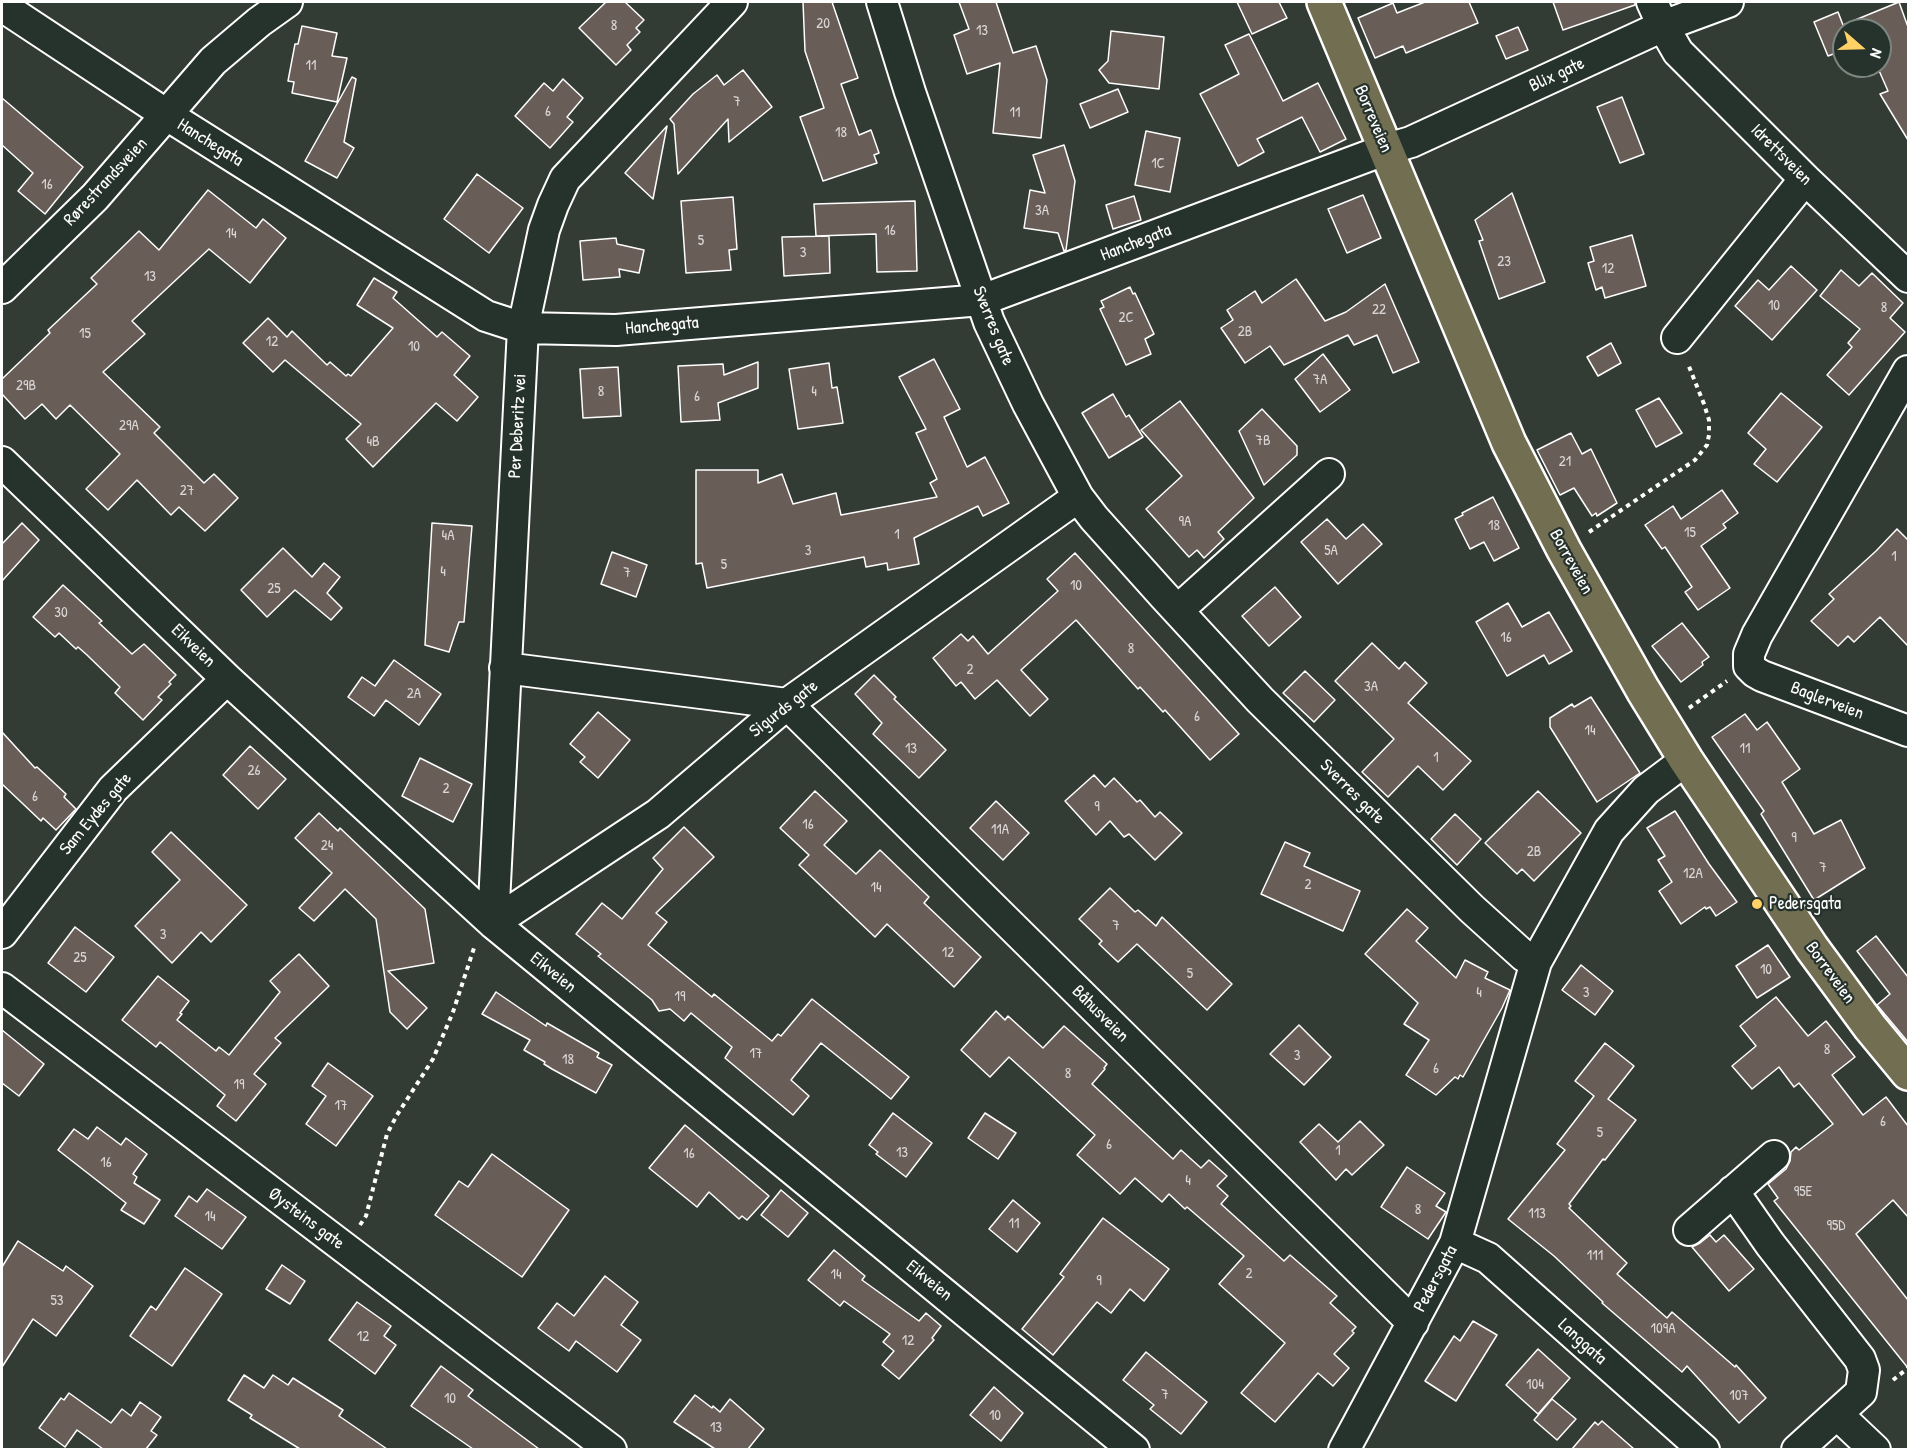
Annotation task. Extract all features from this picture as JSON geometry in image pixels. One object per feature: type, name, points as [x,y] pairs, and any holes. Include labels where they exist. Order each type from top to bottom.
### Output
[{"type":"main road","name":"Borreveien","points":[[1324,2],[1509,443],[1564,550],[1686,760],[1812,948],[1869,1027],[1908,1073]]},
{"type":"street","name":"Rørestrandsveien","points":[[2,288],[95,197],[213,61],[259,22],[287,2]]},
{"type":"street","name":"Per Deberitz vei","points":[[485,930],[506,668],[523,328],[544,231],[565,179],[732,2]]},
{"type":"street","name":"Sverres gate","points":[[882,2],[910,92],[1001,350],[1078,496],[1094,518],[1260,700],[1497,932],[1524,956],[1536,962]]},
{"type":"street","name":"Blix gate","points":[[1386,149],[1411,142],[1657,14],[1728,2]]},
{"type":"street","name":"Hanchegata","points":[[2,6],[167,115],[486,316],[523,328],[616,330],[982,300],[1386,149]]},
{"type":"street","name":"Idrettsveien","points":[[1657,14],[1678,52],[1805,179],[1908,277]]},
{"type":"street","points":[[1677,338],[1805,179]]},
{"type":"street","points":[[1749,666],[1749,654],[1757,635],[1908,371]]},
{"type":"street","name":"Eikveien","points":[[2,462],[485,930],[1134,1449]]},
{"type":"street","points":[[1178,610],[1329,474]]},
{"type":"street","name":"Sigurds gate","points":[[485,930],[658,814],[787,704],[1078,496]]},
{"type":"street","name":"Baglerveien","points":[[1749,666],[1762,676],[1908,731]]},
{"type":"street","points":[[506,668],[787,704]]},
{"type":"street","name":"Sam Eydes gate","points":[[2,933],[113,789],[227,679]]},
{"type":"street","name":"Båhusveien","points":[[787,704],[1413,1323]]},
{"type":"street","name":"Pedersgata","points":[[1344,1449],[1455,1243],[1536,962],[1609,831],[1646,790],[1686,760]]},
{"type":"street","name":"Øysteins gate","points":[[2,988],[611,1449]]},
{"type":"street","points":[[1689,1230],[1774,1156]]},
{"type":"street","points":[[1733,1191],[1770,1244],[1860,1359],[1864,1370],[1861,1392],[1838,1415],[1797,1449]]},
{"type":"street","name":"Langgata","points":[[1455,1243],[1488,1258],[1704,1449]]},
{"type":"street","points":[[1838,1415],[1875,1449]]},
{"type":"path","points":[[1564,550],[1695,460],[1707,445],[1708,420],[1704,404],[1677,338]]},
{"type":"path","points":[[1665,727],[1749,666]]},
{"type":"path","points":[[345,1248],[366,1216],[387,1134],[433,1059],[485,930]]},
{"type":"building","points":[[606,2],[625,2],[644,20],[636,28],[640,32],[627,45],[631,50],[616,65],[579,28]]},
{"type":"building","points":[[803,2],[832,2],[858,78],[841,84],[859,135],[871,130],[879,153],[874,155],[877,163],[823,181],[800,117],[824,108],[805,51]]},
{"type":"building","points":[[959,2],[996,2],[1013,53],[1036,46],[1047,80],[1041,138],[993,133],[1000,63],[967,74],[954,35],[969,29]]},
{"type":"building","points":[[1237,2],[1279,2],[1287,18],[1252,34]]},
{"type":"building","points":[[1425,2],[1469,2],[1478,23],[1406,53],[1403,46],[1375,58],[1358,18],[1393,3],[1397,13]]},
{"type":"building","points":[[1553,2],[1635,2],[1635,5],[1563,30]]},
{"type":"building","points":[[1899,2],[1908,27],[1908,140],[1880,94],[1888,91],[1882,78],[1892,78],[1892,18],[1860,18]]},
{"type":"building","points":[[1838,12],[1840,18],[1832,18],[1832,54],[1828,56],[1814,22]]},
{"type":"building","points":[[302,26],[337,33],[332,56],[347,58],[337,102],[292,93],[294,82],[288,81],[295,44],[298,44]]},
{"type":"building","points":[[1518,27],[1528,50],[1506,59],[1496,36]]},
{"type":"building","points":[[1111,31],[1164,37],[1159,89],[1109,83],[1099,70],[1108,61]]},
{"type":"building","points":[[1249,34],[1283,101],[1318,83],[1346,139],[1320,152],[1302,117],[1257,139],[1264,152],[1238,166],[1200,94],[1239,74],[1225,45]]},
{"type":"building","points":[[743,70],[772,107],[729,142],[728,119],[678,174],[674,124],[670,119],[693,94],[717,75],[724,85]]},
{"type":"building","points":[[352,77],[356,79],[344,142],[354,148],[337,178],[305,161]]},
{"type":"building","points":[[563,79],[583,98],[567,117],[573,122],[550,148],[515,116],[544,83],[553,91]]},
{"type":"building","points":[[1118,89],[1128,112],[1090,128],[1080,104]]},
{"type":"building","points":[[1622,97],[1644,154],[1620,163],[1597,107]]},
{"type":"building","points":[[2,98],[83,167],[45,214],[18,191],[33,173],[2,145]]},
{"type":"building","points":[[667,126],[653,199],[625,173]]},
{"type":"building","points":[[1146,131],[1180,138],[1170,192],[1135,185]]},
{"type":"building","points":[[1064,145],[1075,181],[1066,250],[1064,251],[1058,233],[1024,228],[1030,190],[1045,193],[1033,155]]},
{"type":"building","points":[[477,174],[523,208],[489,253],[444,219]]},
{"type":"building","points":[[208,190],[256,228],[263,219],[286,238],[250,283],[209,249],[132,321],[145,334],[103,372],[160,427],[154,433],[204,483],[214,474],[238,498],[205,531],[179,507],[171,515],[137,480],[108,510],[86,489],[120,454],[70,405],[56,419],[42,404],[25,419],[2,394],[2,379],[50,333],[48,330],[97,284],[91,278],[139,231],[159,250]]},
{"type":"building","points":[[1512,193],[1545,282],[1499,299],[1479,241],[1483,240],[1475,220]]},
{"type":"building","points":[[1363,195],[1381,238],[1347,253],[1328,209]]},
{"type":"building","points":[[1134,196],[1141,220],[1113,229],[1106,205]]},
{"type":"building","points":[[733,197],[737,249],[729,250],[731,270],[686,273],[681,201]]},
{"type":"building","points":[[915,201],[917,271],[877,272],[876,234],[816,236],[814,204]]},
{"type":"building","points":[[1632,235],[1646,286],[1605,298],[1602,287],[1596,290],[1588,263],[1594,261],[1590,247]]},
{"type":"building","points":[[829,236],[830,273],[784,276],[782,237]]},
{"type":"building","points":[[616,238],[617,244],[644,250],[639,273],[619,269],[620,277],[583,280],[580,241]]},
{"type":"building","points":[[1791,266],[1817,290],[1772,340],[1735,306],[1758,280],[1769,290]]},
{"type":"building","points":[[1841,270],[1859,286],[1872,273],[1903,303],[1890,318],[1905,332],[1849,395],[1827,375],[1852,347],[1848,343],[1860,329],[1820,296]]},
{"type":"building","points":[[374,278],[397,292],[393,298],[437,337],[442,332],[470,356],[454,375],[478,397],[457,421],[436,403],[373,467],[346,439],[361,424],[285,360],[273,372],[243,343],[268,318],[287,337],[292,331],[327,365],[330,362],[346,376],[348,374],[351,376],[393,328],[357,305]]},
{"type":"building","points":[[1296,279],[1325,321],[1346,312],[1385,284],[1419,362],[1393,373],[1377,335],[1354,345],[1348,335],[1284,365],[1270,346],[1245,363],[1221,328],[1233,320],[1227,310],[1255,291],[1262,303]]},
{"type":"building","points":[[1130,287],[1154,334],[1145,339],[1151,354],[1126,365],[1100,309],[1104,307],[1101,301]]},
{"type":"building","points":[[1611,343],[1621,363],[1598,376],[1587,357]]},
{"type":"building","points":[[1323,354],[1350,390],[1320,412],[1295,379]]},
{"type":"building","points":[[934,359],[960,409],[944,417],[967,467],[985,457],[1009,503],[983,516],[978,506],[914,538],[919,564],[888,570],[887,563],[866,567],[864,557],[707,588],[702,563],[696,564],[696,470],[758,470],[758,483],[782,474],[793,504],[836,493],[841,515],[937,497],[930,483],[937,479],[916,433],[926,429],[899,377]]},
{"type":"building","points":[[758,362],[758,388],[718,403],[720,420],[681,422],[678,366],[723,364],[724,375]]},
{"type":"building","points":[[829,363],[832,388],[837,387],[843,423],[798,429],[789,369]]},
{"type":"building","points":[[618,367],[621,416],[583,418],[580,369]]},
{"type":"building","points":[[1781,393],[1822,427],[1777,482],[1754,464],[1766,449],[1748,433]]},
{"type":"building","points":[[1113,394],[1126,417],[1129,415],[1143,437],[1109,458],[1082,413]]},
{"type":"building","points":[[1659,398],[1682,433],[1656,447],[1636,410]]},
{"type":"building","points":[[1180,401],[1254,498],[1218,532],[1224,539],[1204,558],[1197,550],[1189,557],[1146,509],[1182,476],[1141,430]]},
{"type":"building","points":[[1262,409],[1297,446],[1297,455],[1264,485],[1239,431]]},
{"type":"building","points":[[1571,433],[1582,454],[1591,449],[1617,503],[1597,516],[1596,513],[1592,516],[1574,488],[1560,495],[1537,450]]},
{"type":"building","points":[[1722,490],[1738,513],[1723,524],[1726,528],[1701,546],[1730,588],[1698,610],[1685,592],[1692,587],[1665,547],[1662,549],[1645,525],[1673,506],[1681,519]]},
{"type":"building","points":[[1493,497],[1519,548],[1494,561],[1484,542],[1470,549],[1455,519]]},
{"type":"building","points":[[1327,519],[1346,539],[1363,524],[1382,544],[1338,584],[1301,542]]},
{"type":"building","points":[[22,523],[39,540],[2,581],[2,544]]},
{"type":"building","points":[[432,523],[472,526],[464,622],[459,622],[449,652],[425,645]]},
{"type":"building","points":[[1897,529],[1908,540],[1908,646],[1880,617],[1854,642],[1848,636],[1838,646],[1811,621],[1834,599],[1829,594]]},
{"type":"building","points":[[283,548],[312,577],[324,563],[340,577],[327,593],[342,608],[331,620],[295,590],[267,617],[241,590]]},
{"type":"building","points":[[612,552],[647,565],[636,597],[601,584]]},
{"type":"building","points":[[1075,553],[1239,734],[1210,760],[1165,710],[1163,712],[1140,687],[1138,689],[1076,620],[1021,670],[1048,699],[1030,716],[997,680],[975,699],[961,682],[956,686],[933,658],[961,634],[968,641],[973,636],[988,654],[1058,591],[1047,579]]},
{"type":"building","points":[[63,585],[102,621],[99,623],[132,654],[144,644],[176,675],[169,682],[171,684],[158,697],[162,700],[143,720],[115,693],[120,687],[87,655],[78,647],[76,649],[59,633],[55,637],[33,617]]},
{"type":"building","points":[[1275,587],[1301,617],[1269,646],[1242,616]]},
{"type":"building","points":[[1508,603],[1522,627],[1549,612],[1572,651],[1549,664],[1544,655],[1507,676],[1476,622]]},
{"type":"building","points":[[1682,623],[1709,657],[1702,662],[1703,665],[1681,682],[1652,646]]},
{"type":"building","points":[[1372,643],[1399,669],[1405,662],[1427,683],[1408,703],[1471,761],[1443,790],[1418,766],[1388,797],[1362,772],[1394,739],[1335,681]]},
{"type":"building","points":[[394,660],[441,694],[419,725],[386,700],[374,716],[348,697],[362,677],[375,686]]},
{"type":"building","points":[[1305,671],[1335,700],[1314,722],[1283,693]]},
{"type":"building","points":[[874,675],[896,697],[894,699],[946,750],[919,778],[873,734],[882,723],[855,694]]},
{"type":"building","points":[[1591,697],[1640,773],[1597,802],[1550,727],[1550,718],[1572,704],[1574,707]]},
{"type":"building","points":[[598,712],[630,740],[598,778],[580,762],[585,757],[570,744]]},
{"type":"building","points":[[1745,714],[1757,730],[1767,722],[1800,769],[1782,782],[1814,834],[1841,820],[1865,868],[1814,900],[1761,814],[1764,811],[1712,737]]},
{"type":"building","points":[[2,732],[35,768],[37,767],[66,794],[64,797],[76,809],[56,830],[43,818],[41,821],[2,784]]},
{"type":"building","points":[[250,746],[286,779],[258,809],[223,775]]},
{"type":"building","points":[[420,758],[472,784],[453,822],[402,796]]},
{"type":"building","points":[[1094,775],[1105,787],[1114,778],[1137,802],[1140,800],[1155,817],[1160,812],[1182,833],[1155,860],[1129,834],[1124,837],[1110,821],[1096,835],[1065,801]]},
{"type":"building","points":[[815,791],[847,821],[824,845],[856,874],[880,850],[929,897],[924,903],[981,957],[954,987],[887,924],[875,937],[799,865],[809,855],[780,828]]},
{"type":"building","points":[[1538,791],[1581,833],[1534,881],[1522,869],[1517,874],[1485,843]]},
{"type":"building","points":[[996,801],[1029,833],[1003,860],[970,828]]},
{"type":"building","points":[[1675,811],[1737,902],[1716,916],[1710,907],[1706,909],[1705,907],[1681,924],[1659,891],[1672,882],[1658,860],[1665,856],[1647,828]]},
{"type":"building","points":[[319,813],[338,831],[340,828],[425,909],[434,963],[388,971],[427,1008],[407,1029],[390,1012],[376,919],[345,889],[314,921],[299,908],[332,873],[295,838]]},
{"type":"building","points":[[1455,814],[1481,839],[1457,865],[1431,839]]},
{"type":"building","points":[[684,827],[714,857],[656,913],[667,922],[648,945],[712,997],[714,994],[772,1041],[778,1034],[781,1036],[812,999],[909,1077],[891,1099],[821,1043],[791,1080],[809,1096],[793,1115],[725,1058],[732,1047],[691,1013],[684,1021],[670,1009],[659,1011],[652,1000],[598,956],[601,954],[576,934],[602,903],[622,919],[663,869],[653,858]]},
{"type":"building","points":[[171,832],[247,905],[211,942],[201,932],[172,963],[135,926],[180,880],[152,852]]},
{"type":"building","points":[[1285,842],[1310,853],[1304,866],[1360,891],[1343,931],[1261,894]]},
{"type":"building","points":[[1110,888],[1135,912],[1138,910],[1156,926],[1162,917],[1232,984],[1207,1010],[1137,944],[1118,962],[1099,944],[1102,941],[1079,919]]},
{"type":"building","points":[[1407,909],[1428,928],[1416,941],[1456,978],[1465,960],[1488,972],[1485,978],[1510,990],[1463,1077],[1460,1075],[1458,1079],[1455,1077],[1436,1095],[1406,1075],[1429,1040],[1404,1024],[1418,1003],[1365,954]]},
{"type":"building","points":[[75,927],[114,957],[86,992],[48,963]]},
{"type":"building","points":[[1876,936],[1908,977],[1908,1042],[1877,1005],[1890,994],[1857,951]]},
{"type":"building","points":[[1768,945],[1790,977],[1757,998],[1736,966]]},
{"type":"building","points":[[299,954],[329,986],[275,1038],[281,1043],[254,1074],[266,1084],[236,1121],[217,1106],[225,1095],[160,1042],[156,1047],[122,1020],[158,976],[189,1001],[177,1020],[216,1051],[219,1047],[229,1055],[280,992],[270,981]]},
{"type":"building","points":[[1581,965],[1613,991],[1595,1015],[1562,990]]},
{"type":"building","points":[[496,992],[546,1026],[547,1023],[599,1053],[597,1057],[612,1065],[596,1093],[552,1069],[544,1064],[545,1062],[524,1050],[530,1040],[482,1014]]},
{"type":"building","points":[[1776,997],[1808,1036],[1826,1021],[1855,1057],[1832,1075],[1863,1115],[1886,1097],[1908,1126],[1908,1217],[1893,1200],[1856,1234],[1908,1300],[1908,1368],[1774,1201],[1778,1198],[1768,1184],[1786,1169],[1791,1152],[1796,1147],[1799,1150],[1833,1124],[1799,1083],[1794,1087],[1779,1067],[1752,1089],[1732,1066],[1756,1046],[1740,1026]]},
{"type":"building","points":[[996,1011],[1005,1020],[1008,1016],[1043,1048],[1064,1026],[1107,1064],[1092,1084],[1173,1159],[1181,1150],[1201,1168],[1209,1160],[1227,1176],[1217,1186],[1228,1196],[1221,1204],[1284,1261],[1290,1255],[1337,1296],[1330,1303],[1356,1327],[1352,1331],[1354,1333],[1334,1354],[1349,1368],[1333,1386],[1318,1373],[1275,1422],[1241,1393],[1285,1343],[1219,1284],[1244,1256],[1169,1194],[1162,1202],[1135,1178],[1120,1194],[1077,1155],[1095,1135],[1009,1057],[990,1077],[961,1050]]},
{"type":"building","points":[[1299,1025],[1331,1057],[1304,1085],[1270,1054]]},
{"type":"building","points":[[2,1030],[44,1064],[19,1096],[2,1083]]},
{"type":"building","points":[[1605,1043],[1634,1066],[1608,1099],[1636,1120],[1605,1160],[1603,1159],[1569,1204],[1571,1206],[1569,1208],[1627,1263],[1617,1274],[1667,1318],[1672,1312],[1735,1367],[1736,1365],[1766,1398],[1739,1423],[1687,1366],[1682,1372],[1602,1303],[1554,1256],[1508,1219],[1565,1150],[1557,1144],[1594,1096],[1575,1081]]},
{"type":"building","points":[[328,1063],[373,1096],[336,1146],[306,1124],[326,1096],[312,1086]]},
{"type":"building","points":[[893,1113],[932,1143],[906,1177],[876,1154],[878,1152],[869,1145]]},
{"type":"building","points":[[985,1113],[1016,1133],[998,1159],[968,1138]]},
{"type":"building","points":[[1360,1121],[1384,1145],[1352,1175],[1346,1169],[1336,1180],[1300,1142],[1319,1124],[1338,1142]]},
{"type":"building","points":[[685,1125],[769,1196],[747,1220],[742,1216],[739,1219],[709,1192],[697,1207],[649,1168]]},
{"type":"building","points":[[97,1127],[121,1145],[126,1138],[147,1154],[133,1174],[137,1177],[134,1183],[160,1200],[144,1224],[121,1210],[126,1203],[58,1150],[74,1129],[88,1139]]},
{"type":"building","points":[[492,1154],[569,1210],[522,1277],[435,1215],[459,1181],[468,1187]]},
{"type":"building","points":[[1407,1167],[1445,1193],[1436,1206],[1446,1212],[1428,1239],[1381,1207]]},
{"type":"building","points":[[207,1189],[246,1217],[222,1249],[175,1216],[189,1196],[197,1202]]},
{"type":"building","points":[[781,1190],[808,1213],[788,1237],[761,1215]]},
{"type":"building","points":[[1013,1200],[1040,1223],[1017,1252],[989,1229]]},
{"type":"building","points":[[1103,1218],[1169,1269],[1144,1301],[1130,1289],[1111,1313],[1097,1302],[1053,1355],[1022,1329],[1064,1277],[1060,1274]]},
{"type":"building","points":[[1710,1235],[1716,1242],[1724,1235],[1754,1269],[1729,1291],[1692,1247]]},
{"type":"building","points":[[18,1241],[63,1271],[66,1266],[93,1286],[56,1336],[33,1319],[2,1367],[2,1267]]},
{"type":"building","points":[[834,1250],[865,1276],[862,1280],[919,1321],[926,1313],[941,1326],[932,1338],[934,1340],[899,1379],[882,1365],[894,1351],[883,1342],[890,1334],[844,1301],[840,1306],[808,1280]]},
{"type":"building","points":[[282,1265],[305,1281],[290,1304],[266,1289]]},
{"type":"building","points":[[185,1268],[222,1294],[172,1366],[130,1336],[151,1306],[156,1310]]},
{"type":"building","points":[[605,1276],[638,1302],[621,1325],[641,1340],[617,1372],[576,1341],[569,1351],[538,1328],[557,1303],[574,1316]]},
{"type":"building","points":[[357,1302],[391,1326],[384,1336],[396,1345],[375,1374],[329,1340]]},
{"type":"building","points":[[1473,1321],[1497,1335],[1456,1401],[1425,1381],[1454,1336],[1460,1341]]},
{"type":"building","points":[[1538,1349],[1570,1378],[1538,1414],[1506,1385]]},
{"type":"building","points":[[1146,1352],[1207,1402],[1181,1434],[1150,1409],[1154,1405],[1123,1380]]},
{"type":"building","points":[[441,1366],[473,1390],[468,1396],[539,1449],[473,1449],[411,1406]]},
{"type":"building","points":[[244,1375],[264,1388],[273,1375],[288,1385],[293,1378],[343,1410],[339,1416],[387,1449],[300,1449],[250,1418],[252,1415],[228,1400]]},
{"type":"building","points":[[994,1387],[1023,1413],[1001,1441],[970,1415]]},
{"type":"building","points":[[69,1393],[111,1423],[122,1409],[131,1416],[140,1402],[161,1417],[151,1431],[157,1435],[146,1449],[103,1449],[77,1430],[65,1447],[39,1428],[61,1398],[64,1400]]},
{"type":"building","points":[[695,1395],[720,1412],[730,1399],[764,1429],[748,1449],[715,1449],[674,1422]]},
{"type":"building","points":[[1552,1399],[1576,1419],[1557,1440],[1534,1420]]},
{"type":"building","points":[[1602,1421],[1634,1449],[1572,1449],[1595,1422],[1598,1425]]},
{"type":"place","name":"Pedersgata","points":[[1757,904]]}]
